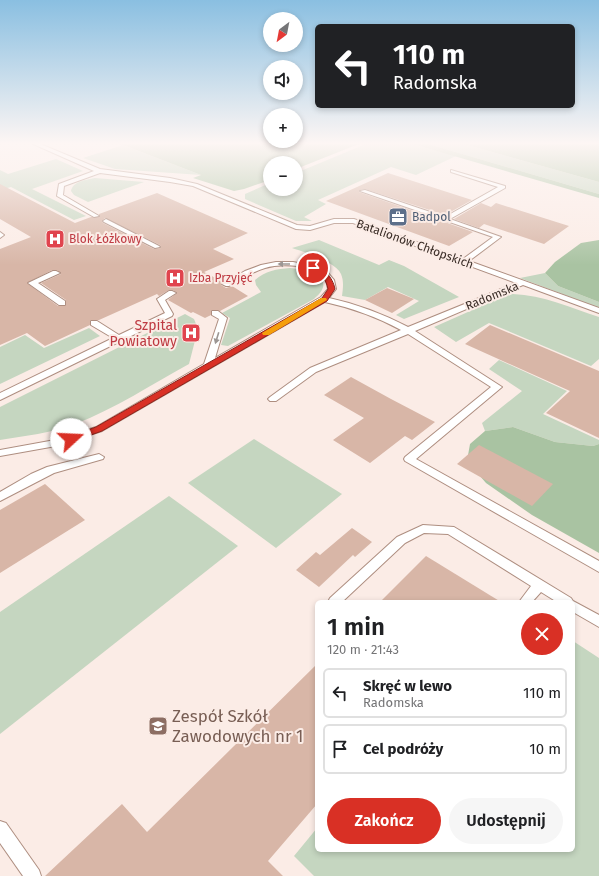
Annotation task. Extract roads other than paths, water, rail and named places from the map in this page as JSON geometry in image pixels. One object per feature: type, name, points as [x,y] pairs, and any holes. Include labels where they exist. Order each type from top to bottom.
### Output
[{"type":"lane","points":[[64,184],[61,185],[60,196],[96,216]]},
{"type":"lane","name":"Batalionów Chłopskich","points":[[189,184],[302,228],[310,228],[334,221],[354,220],[522,283]]},
{"type":"lane","points":[[446,219],[503,187],[493,184]]},
{"type":"lane","points":[[363,191],[498,237],[464,261]]},
{"type":"lane","points":[[106,221],[157,246]]},
{"type":"lane","points":[[0,453],[56,443],[93,431],[208,367],[324,299],[332,289],[330,280],[323,273],[299,264],[269,265],[256,269],[226,284]]},
{"type":"lane","points":[[56,274],[32,283],[62,303]]},
{"type":"lane","name":"Radomska","points":[[273,399],[313,370],[522,283],[599,311]]},
{"type":"lane","points":[[0,397],[169,314],[161,299],[172,293]]},
{"type":"lane","points":[[324,299],[347,303],[382,317],[409,331],[497,386],[409,460],[599,567]]},
{"type":"lane","points":[[208,367],[223,318],[216,313]]},
{"type":"lane","points":[[94,323],[120,339]]},
{"type":"lane","points":[[0,497],[35,477],[51,470],[99,458]]},
{"type":"lane","points":[[336,600],[401,540],[423,528],[450,530],[564,600]]},
{"type":"lane","points":[[527,600],[539,585]]},
{"type":"lane","points":[[575,607],[599,622]]},
{"type":"lane","points":[[0,829],[33,876]]},
{"type":"place","name":"Badpol","points":[[398,217]]},
{"type":"place","name":"Blok Łóżkowy","points":[[55,239]]},
{"type":"place","name":"Izba Przyjęć","points":[[175,278]]},
{"type":"place","name":"Szpital Powiatowy","points":[[191,333]]},
{"type":"place","name":"Zespół Szkół Zawodowych nr 1","points":[[158,726]]}]
